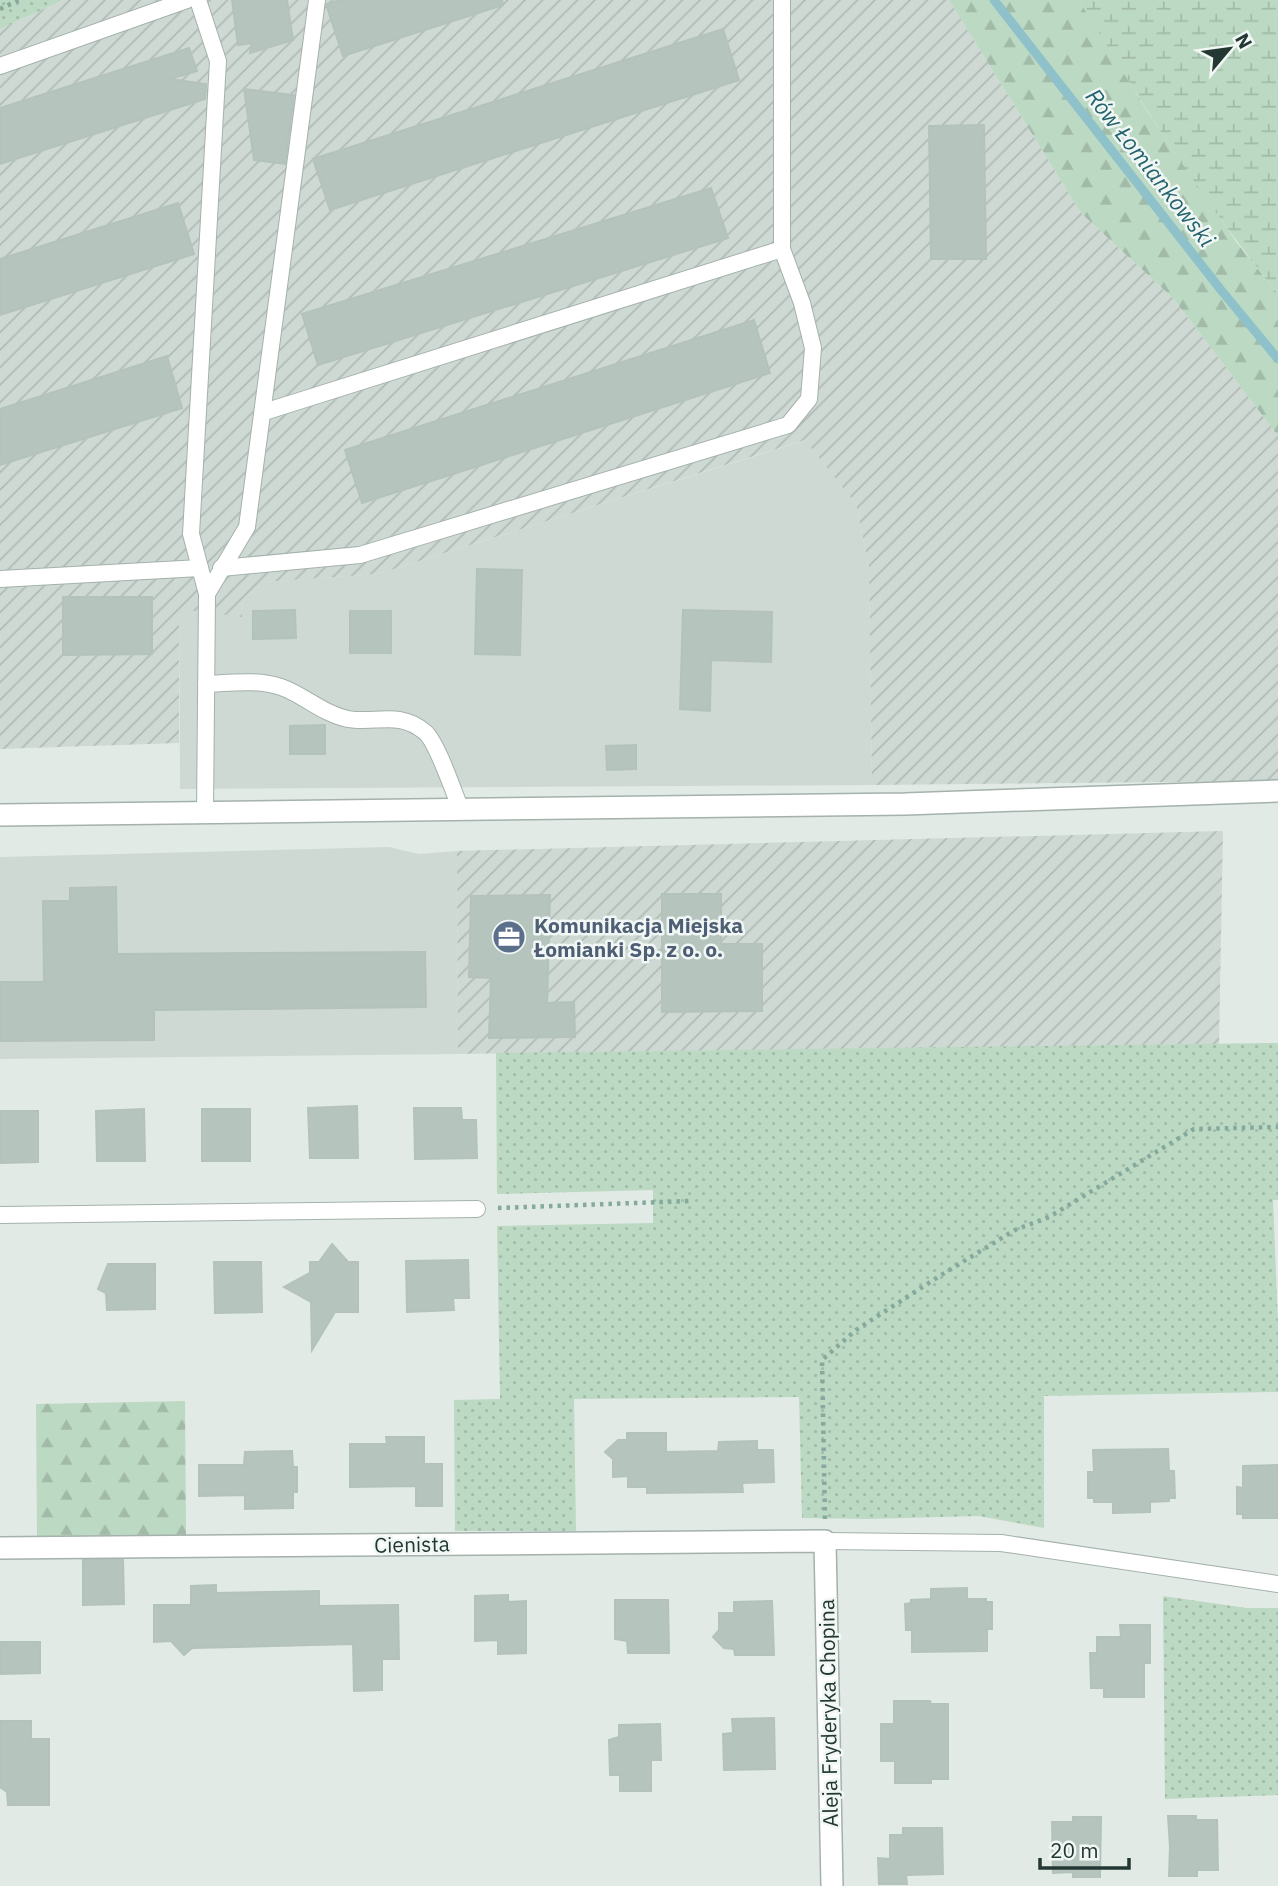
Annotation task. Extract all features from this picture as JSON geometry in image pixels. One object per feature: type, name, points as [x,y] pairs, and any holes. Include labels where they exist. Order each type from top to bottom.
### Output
[{"type":"street","points":[[0,816],[905,804],[1278,791]]},
{"type":"street","name":"Cienista","points":[[0,1548],[825,1541]]},
{"type":"street","name":"Aleja Fryderyka Chopina","points":[[825,1541],[832,1886]]},
{"type":"lane","points":[[0,66],[187,0]]},
{"type":"lane","points":[[198,0],[218,61],[191,534],[207,594],[205,813]]},
{"type":"lane","points":[[207,594],[247,527],[317,0]]},
{"type":"lane","points":[[221,568],[360,555],[788,425],[809,399],[813,348],[802,303],[782,249],[782,0]]},
{"type":"lane","points":[[264,412],[782,249]]},
{"type":"lane","points":[[0,579],[200,568]]},
{"type":"lane","points":[[206,684],[258,682],[281,687],[329,713],[351,720],[388,717],[414,725],[428,734],[461,810]]},
{"type":"lane","points":[[0,1215],[477,1209]]},
{"type":"lane","points":[[825,1541],[1001,1544],[1278,1584]]},
{"type":"path","points":[[0,9],[19,0]]},
{"type":"path","points":[[825,1541],[822,1360],[856,1330],[938,1277],[1015,1230],[1049,1217],[1194,1129],[1278,1127]]},
{"type":"path","points":[[477,1209],[689,1200]]},
{"type":"shaded area","points":[[63,0],[949,0],[1081,213],[1173,298],[1278,436],[1278,781],[872,785],[869,567],[856,504],[805,440],[378,574],[262,582],[243,600],[242,617],[179,609],[179,743],[0,749],[0,29]]},
{"type":"shaded area","points":[[806,440],[856,504],[869,567],[872,785],[180,789],[179,609],[242,616],[243,600],[262,582],[378,574]]},
{"type":"shaded area","name":"Komunikacja Miejska Łomianki Sp. z o. o.","points":[[1223,831],[1219,1044],[458,1054],[457,851]]},
{"type":"shaded area","points":[[389,847],[419,854],[457,851],[458,1054],[0,1059],[0,857]]},
{"type":"green space","points":[[0,0],[63,0],[0,29]]},
{"type":"green space","points":[[949,0],[1079,0],[1149,114],[1237,243],[1278,294],[1278,436],[1173,298],[1081,213]]},
{"type":"green space","points":[[1079,0],[1278,0],[1278,294],[1198,187]]},
{"type":"green space","points":[[1278,1043],[1278,1200],[1273,1200],[1278,1392],[1044,1396],[1044,1528],[979,1516],[802,1518],[799,1397],[574,1399],[576,1531],[455,1531],[454,1400],[500,1399],[497,1226],[653,1223],[653,1190],[497,1194],[496,1053]]},
{"type":"green space","points":[[185,1401],[186,1535],[37,1537],[36,1404]]},
{"type":"green space","points":[[1163,1596],[1246,1608],[1278,1608],[1278,1795],[1165,1799]]},
{"type":"building","points":[[232,0],[287,0],[293,40],[250,53],[252,43],[238,45]]},
{"type":"building","points":[[340,0],[502,0],[503,5],[343,56],[327,7],[327,4]]},
{"type":"building","points":[[723,29],[739,80],[330,210],[313,159]]},
{"type":"building","points":[[189,48],[197,71],[170,79],[206,84],[205,99],[0,164],[0,108]]},
{"type":"building","points":[[244,89],[294,95],[285,164],[254,160]]},
{"type":"building","points":[[984,125],[986,259],[931,259],[929,126]]},
{"type":"building","points":[[711,188],[728,238],[318,365],[302,314]]},
{"type":"building","points":[[178,203],[194,254],[0,315],[0,259]]},
{"type":"building","points":[[754,320],[770,373],[362,503],[345,450]]},
{"type":"building","points":[[167,356],[182,408],[0,465],[0,409]]},
{"type":"building","points":[[477,569],[522,570],[520,655],[475,654]]},
{"type":"building","points":[[63,597],[152,597],[152,654],[63,655]]},
{"type":"building","points":[[295,610],[296,638],[253,639],[253,611]]},
{"type":"building","points":[[683,610],[772,612],[771,662],[711,660],[710,711],[680,709]]},
{"type":"building","points":[[350,611],[391,611],[391,653],[350,653]]},
{"type":"building","points":[[325,725],[325,754],[290,754],[290,726]]},
{"type":"building","points":[[636,745],[636,769],[607,770],[606,746]]},
{"type":"building","points":[[116,887],[117,954],[425,952],[426,1007],[154,1010],[154,1040],[0,1041],[0,982],[44,982],[43,901],[70,901],[70,888]]},
{"type":"building","points":[[662,894],[721,894],[721,944],[762,944],[762,1011],[662,1012]]},
{"type":"building","name":"Komunikacja Miejska Łomianki Sp. z o. o.","points":[[550,895],[547,1003],[574,1002],[575,1037],[489,1038],[491,978],[469,977],[471,896]]},
{"type":"building","points":[[357,1106],[358,1158],[310,1158],[308,1108]]},
{"type":"building","points":[[414,1108],[461,1108],[462,1120],[476,1120],[477,1158],[415,1159]]},
{"type":"building","points":[[144,1109],[145,1161],[97,1161],[96,1111]]},
{"type":"building","points":[[202,1109],[250,1109],[250,1161],[202,1161]]},
{"type":"building","points":[[0,1111],[38,1111],[38,1162],[0,1163]]},
{"type":"building","points":[[332,1244],[348,1262],[358,1262],[358,1312],[335,1312],[312,1350],[311,1302],[284,1287],[310,1273],[310,1262],[319,1262]]},
{"type":"building","points":[[468,1260],[469,1298],[453,1298],[454,1310],[407,1312],[406,1261]]},
{"type":"building","points":[[214,1262],[261,1262],[262,1312],[215,1313]]},
{"type":"building","points":[[108,1264],[155,1264],[155,1309],[107,1310],[106,1293],[98,1289]]},
{"type":"building","points":[[627,1433],[666,1433],[666,1452],[718,1451],[719,1442],[757,1441],[757,1450],[773,1450],[774,1482],[742,1483],[743,1492],[647,1493],[647,1487],[628,1487],[628,1476],[613,1477],[613,1459],[605,1452],[618,1440],[627,1440]]},
{"type":"building","points":[[386,1437],[424,1437],[424,1464],[442,1464],[442,1506],[416,1506],[416,1486],[350,1487],[350,1444],[387,1444]]},
{"type":"building","points":[[1168,1449],[1169,1471],[1174,1471],[1175,1498],[1150,1502],[1150,1512],[1113,1513],[1113,1502],[1094,1502],[1094,1498],[1088,1498],[1088,1472],[1094,1472],[1093,1450]]},
{"type":"building","points":[[292,1451],[293,1467],[297,1467],[297,1492],[293,1492],[293,1508],[245,1509],[245,1495],[199,1496],[199,1465],[244,1465],[245,1452]]},
{"type":"building","points":[[1278,1465],[1278,1518],[1243,1518],[1243,1514],[1237,1514],[1237,1487],[1243,1488],[1243,1466]]},
{"type":"building","points":[[83,1560],[123,1560],[124,1604],[83,1605]]},
{"type":"building","points":[[216,1585],[216,1593],[319,1591],[319,1606],[398,1605],[399,1659],[382,1659],[382,1690],[354,1691],[353,1644],[192,1648],[184,1655],[171,1641],[154,1642],[154,1605],[191,1605],[191,1586]]},
{"type":"building","points":[[967,1588],[967,1599],[986,1599],[986,1602],[992,1602],[992,1629],[987,1629],[987,1651],[912,1652],[912,1630],[906,1630],[905,1604],[911,1603],[911,1600],[931,1599],[931,1589]]},
{"type":"building","points":[[508,1595],[508,1602],[526,1601],[526,1653],[498,1654],[498,1640],[475,1641],[475,1596]]},
{"type":"building","points":[[615,1600],[668,1600],[669,1653],[628,1653],[627,1641],[615,1639]]},
{"type":"building","points":[[772,1601],[774,1655],[735,1655],[734,1649],[724,1648],[713,1637],[719,1630],[719,1613],[734,1613],[734,1602]]},
{"type":"building","points":[[1120,1625],[1150,1625],[1150,1663],[1144,1663],[1144,1697],[1104,1697],[1104,1688],[1091,1688],[1090,1653],[1097,1653],[1097,1637],[1121,1637]]},
{"type":"building","points":[[0,1642],[40,1642],[40,1673],[0,1674]]},
{"type":"building","points":[[894,1701],[948,1704],[948,1779],[931,1779],[931,1783],[895,1783],[895,1761],[881,1761],[881,1724],[894,1724]]},
{"type":"building","points":[[774,1718],[775,1769],[724,1770],[723,1734],[733,1733],[732,1719]]},
{"type":"building","points":[[1,1721],[31,1721],[31,1739],[49,1739],[49,1805],[8,1805],[7,1792],[0,1787]]},
{"type":"building","points":[[660,1724],[661,1760],[651,1760],[651,1791],[620,1791],[620,1775],[610,1775],[609,1740],[619,1737],[619,1725]]},
{"type":"building","points":[[1168,1816],[1196,1816],[1196,1820],[1217,1820],[1218,1870],[1197,1870],[1197,1876],[1169,1876]]},
{"type":"building","points":[[1073,1817],[1101,1817],[1100,1877],[1073,1877],[1073,1872],[1053,1873],[1052,1822],[1073,1822]]},
{"type":"building","points":[[903,1828],[942,1828],[943,1874],[906,1875],[907,1884],[879,1884],[878,1858],[890,1859],[890,1835],[903,1835]]},
{"type":"waterway","name":"Rów Łomiankowski","points":[[994,0],[1278,359]]},
{"type":"place","name":"Komunikacja Miejska Łomianki Sp. z o. o.","points":[[509,937]]}]
